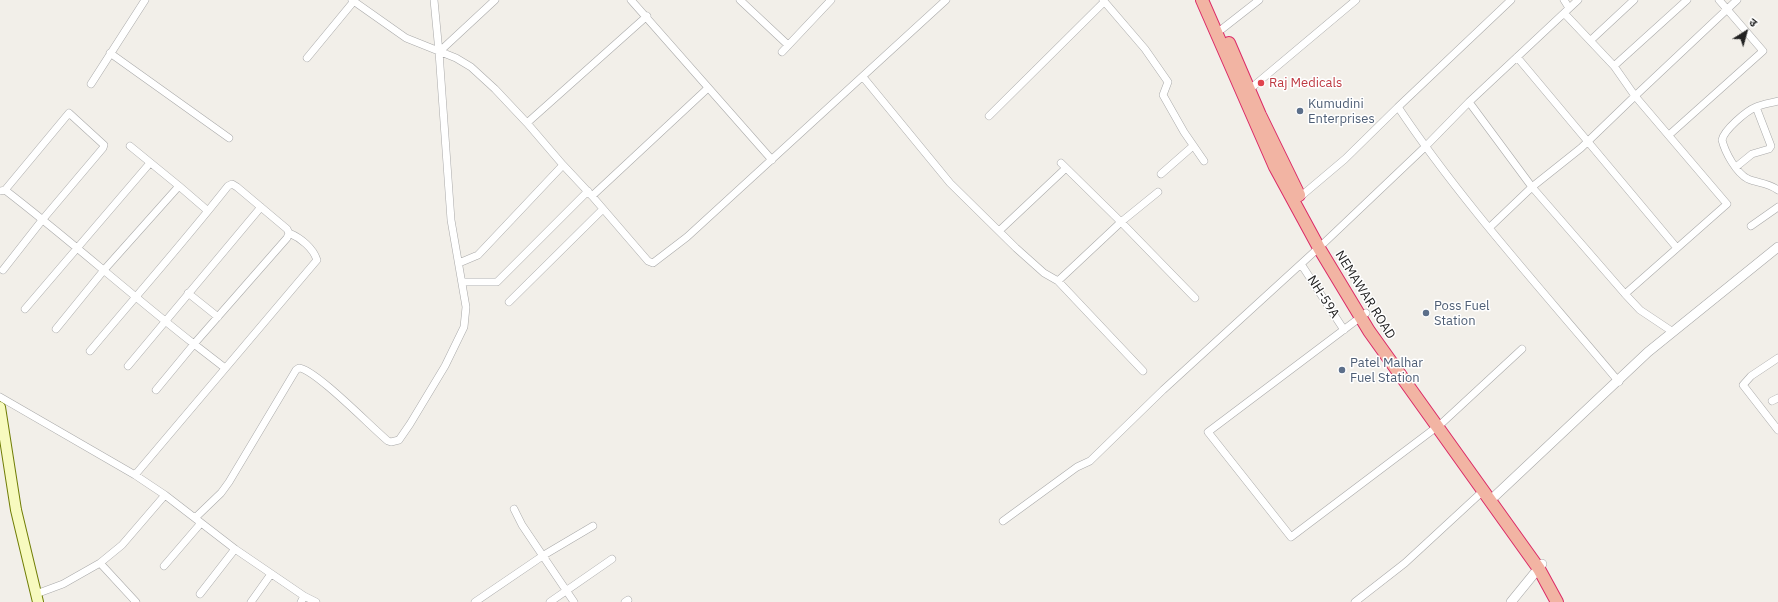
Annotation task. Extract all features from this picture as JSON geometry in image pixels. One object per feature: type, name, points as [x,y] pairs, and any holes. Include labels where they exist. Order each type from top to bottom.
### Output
[{"type":"highway","name":"NEMAWAR ROAD","points":[[1202,0],[1255,113],[1300,197],[1322,245]]},
{"type":"highway","name":"NEMAWAR ROAD","points":[[1209,0],[1250,89],[1255,113],[1275,167],[1363,315],[1483,491],[1540,566],[1557,602]]},
{"type":"highway","name":"NEMAWAR ROAD","points":[[1439,425],[1495,496],[1564,602]]},
{"type":"main road","points":[[0,407],[16,510],[37,598]]},
{"type":"street","points":[[91,84],[145,0]]},
{"type":"street","points":[[195,518],[220,494],[229,482],[293,373],[299,368],[306,370],[340,396],[377,431],[391,442],[399,440],[410,424],[455,347],[464,327],[466,308],[451,220],[434,0]]},
{"type":"street","points":[[439,52],[495,0]]},
{"type":"street","points":[[631,0],[647,16],[772,160]]},
{"type":"street","points":[[740,0],[788,45]]},
{"type":"street","points":[[782,52],[832,0]]},
{"type":"street","points":[[307,58],[353,1],[406,38],[456,58],[471,67],[495,88],[563,165],[604,208],[648,261],[653,263],[687,236],[772,160],[946,0]]},
{"type":"street","points":[[1222,29],[1259,0]]},
{"type":"street","points":[[1250,89],[1356,0]]},
{"type":"street","points":[[1300,197],[1345,159],[1511,0]]},
{"type":"street","points":[[1564,0],[1567,10],[1614,66],[1635,96],[1727,204],[1625,294]]},
{"type":"street","points":[[1003,521],[1078,467],[1090,461],[1163,390],[1322,245],[1425,148],[1469,102],[1578,0]]},
{"type":"street","points":[[1591,40],[1634,0]]},
{"type":"street","points":[[1614,66],[1687,0]]},
{"type":"street","points":[[1669,135],[1763,51],[1719,0]]},
{"type":"street","points":[[1490,228],[1532,187],[1581,148],[1737,0]]},
{"type":"street","points":[[989,116],[1104,1],[1145,49],[1168,82],[1163,95],[1184,132],[1204,161]]},
{"type":"street","points":[[527,123],[647,16]]},
{"type":"street","points":[[110,53],[229,138]]},
{"type":"street","points":[[1517,57],[1677,248]]},
{"type":"street","points":[[863,77],[950,183],[1044,274],[1058,282],[1143,371]]},
{"type":"street","points":[[462,282],[497,282],[590,193],[708,88]]},
{"type":"street","points":[[1778,101],[1756,107],[1741,116],[1722,138],[1725,149],[1736,167],[1747,178],[1768,184],[1778,190]]},
{"type":"street","points":[[1469,102],[1532,187],[1625,294],[1640,310],[1673,332]]},
{"type":"street","points":[[1398,107],[1425,148],[1619,382]]},
{"type":"street","points":[[1736,167],[1752,154],[1769,149],[1771,146],[1756,107]]},
{"type":"street","points":[[3,270],[42,219],[103,148],[104,145],[69,112],[3,190],[42,219],[165,321],[225,368]]},
{"type":"street","points":[[130,146],[208,211]]},
{"type":"street","points":[[1161,174],[1194,146]]},
{"type":"street","points":[[25,309],[150,163]]},
{"type":"street","points":[[459,263],[478,255],[563,165]]},
{"type":"street","points":[[999,231],[1063,166],[1121,222],[1195,298]]},
{"type":"street","points":[[90,351],[228,186],[232,184],[237,186],[287,229],[289,233],[298,237],[315,253],[317,260],[135,475]]},
{"type":"street","points":[[56,329],[104,270],[179,186]]},
{"type":"street","points":[[1058,282],[1121,222],[1158,192]]},
{"type":"street","points":[[128,366],[261,207]]},
{"type":"street","points":[[1751,226],[1778,207]]},
{"type":"street","points":[[509,302],[604,208]]},
{"type":"street","points":[[156,390],[194,344],[287,238],[289,233]]},
{"type":"street","points":[[1495,496],[1619,382],[1648,352],[1778,247]]},
{"type":"street","name":"NH-59A","points":[[1301,264],[1344,330]]},
{"type":"street","points":[[188,293],[218,317]]},
{"type":"street","points":[[1363,315],[1208,432],[1291,537],[1439,425],[1522,349]]},
{"type":"street","points":[[1778,358],[1751,376],[1743,385],[1778,428]]},
{"type":"street","points":[[0,397],[135,475],[271,574],[302,599],[316,602]]},
{"type":"street","points":[[1355,602],[1404,563],[1483,491]]},
{"type":"street","points":[[37,598],[100,564],[122,545],[165,496]]},
{"type":"street","points":[[514,509],[522,525],[544,555],[574,602]]},
{"type":"street","points":[[164,566],[201,523]]},
{"type":"street","points":[[475,602],[544,555],[593,526]]},
{"type":"street","points":[[200,594],[235,549]]},
{"type":"street","points":[[550,602],[612,559]]},
{"type":"street","points":[[100,564],[136,602]]},
{"type":"street","points":[[1511,602],[1540,566]]},
{"type":"street","points":[[250,602],[271,574]]},
{"type":"place","name":"Raj Medicals","points":[[1261,83]]},
{"type":"place","name":"Kumudini Enterprises","points":[[1300,111]]},
{"type":"place","name":"Poss Fuel Station","points":[[1426,313]]},
{"type":"place","name":"Patel Malhar Fuel Station","points":[[1342,370]]}]
